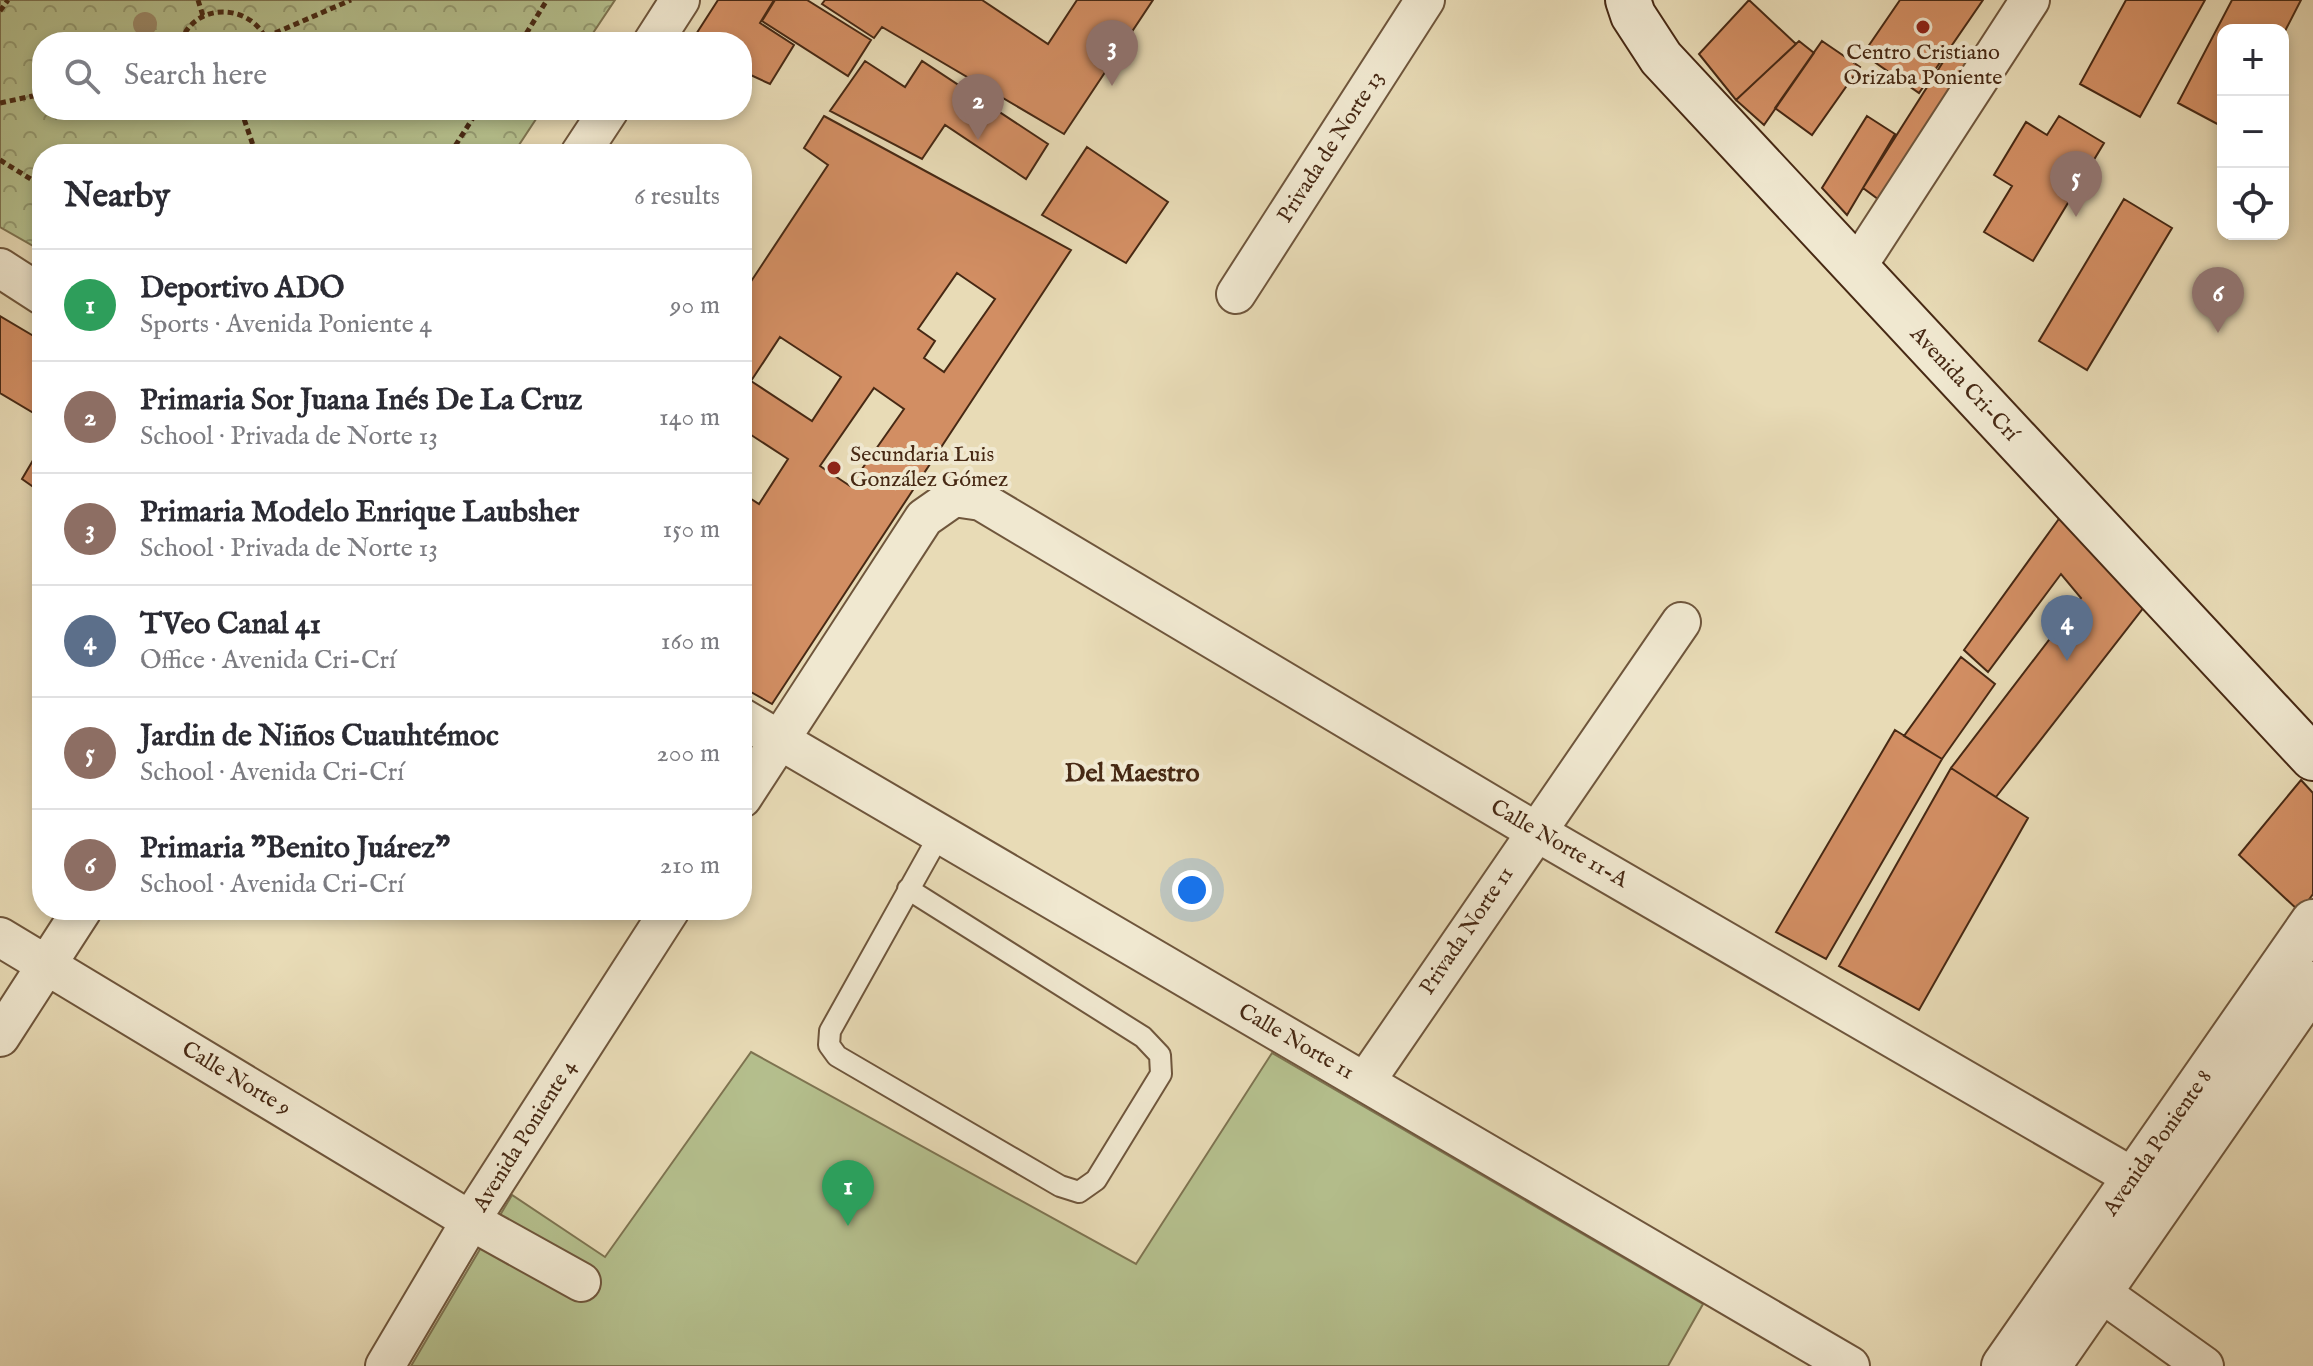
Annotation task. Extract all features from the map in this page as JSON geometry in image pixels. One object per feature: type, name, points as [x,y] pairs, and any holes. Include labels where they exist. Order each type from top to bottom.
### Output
[{"type":"main road","name":"Avenida Cri-Crí","points":[[1628,0],[1633,15],[1661,58],[2313,758]]},
{"type":"main road","name":"Avenida Poniente 8","points":[[2004,1366],[2084,1281],[2149,1186],[2313,922]]},
{"type":"main road","name":"Avenida Poniente 8","points":[[2149,1186],[2313,984]]},
{"type":"main road","name":"Avenida Poniente 8","points":[[2048,1366],[2084,1281]]},
{"type":"street","points":[[659,32],[680,0]]},
{"type":"street","name":"Privada de Norte 13","points":[[1236,294],[1425,0]]},
{"type":"street","points":[[1856,268],[2030,0]]},
{"type":"street","points":[[587,144],[602,120]]},
{"type":"street","points":[[0,268],[32,289]]},
{"type":"street","name":"Calle Norte 11-A","points":[[779,739],[924,518],[954,497],[981,501],[1535,831],[2149,1186]]},
{"type":"street","name":"Privada Norte 11","points":[[1365,1082],[1681,622]]},
{"type":"street","name":"Calle Norte 11","points":[[752,724],[1850,1366]]},
{"type":"street","points":[[752,782],[779,739]]},
{"type":"street","points":[[0,1037],[75,920]]},
{"type":"street","name":"Avenida Poniente 4","points":[[385,1366],[471,1221],[664,920]]},
{"type":"street","name":"Calle Norte 9","points":[[0,937],[471,1221],[581,1282]]},
{"type":"street","points":[[2084,1281],[2204,1366]]},
{"type":"lane","points":[[908,889],[1143,1037],[1160,1055],[1161,1074],[1096,1180],[1079,1192],[1060,1186],[850,1064],[837,1056],[829,1045],[830,1031],[908,889],[940,834]]},
{"type":"path","points":[[0,11],[8,0]]},
{"type":"path","points":[[198,0],[203,16]]},
{"type":"path","points":[[284,32],[351,0]]},
{"type":"path","points":[[527,32],[547,0]]},
{"type":"path","points":[[187,32],[191,24],[203,16],[232,11],[246,16],[260,32]]},
{"type":"path","points":[[0,103],[32,96]]},
{"type":"path","points":[[244,120],[253,144]]},
{"type":"path","points":[[456,144],[472,120]]},
{"type":"path","points":[[0,160],[32,180]]},
{"type":"green space","points":[[0,0],[615,0],[594,32],[32,32],[32,120],[535,120],[520,144],[32,144],[32,245],[0,227]]},
{"type":"green space","points":[[751,1052],[1136,1264],[1272,1053],[1703,1304],[1668,1366],[411,1366],[512,1195],[605,1257]]},
{"type":"building","points":[[718,0],[774,0],[760,23],[794,45],[770,84],[752,76],[752,32],[697,32]]},
{"type":"building","points":[[775,0],[807,0],[871,40],[848,76],[762,21]]},
{"type":"building","points":[[825,0],[982,0],[1048,44],[1077,0],[1153,0],[1064,134],[882,27],[874,38],[822,4]]},
{"type":"building","points":[[1749,0],[1796,44],[1736,100],[1699,54]]},
{"type":"building","name":"Centro Cristiano Orizaba Poniente","points":[[1900,0],[1983,0],[1919,93],[1863,54]]},
{"type":"building","points":[[2126,0],[2205,0],[2140,117],[2080,84]]},
{"type":"building","points":[[2232,0],[2301,0],[2289,24],[2219,24]]},
{"type":"building","points":[[2217,29],[2217,124],[2178,103]]},
{"type":"building","points":[[1799,41],[1814,53],[1764,125],[1736,100]]},
{"type":"building","points":[[1822,41],[1860,67],[1812,135],[1775,108]]},
{"type":"building","points":[[1950,51],[1969,65],[1882,202],[1863,188]]},
{"type":"building","points":[[865,61],[905,87],[922,61],[1048,144],[1026,179],[945,125],[922,159],[830,111]]},
{"type":"building","name":"Secundaria Luis González Gómez","points":[[824,116],[1071,250],[772,704],[752,693],[752,499],[759,504],[788,459],[752,436],[752,382],[812,421],[841,377],[780,337],[752,379],[752,280],[828,165],[804,148]],"holes":[[[957,273],[995,299],[944,372],[924,358],[935,341],[918,329]],[[874,388],[904,409],[850,486],[820,466]]]},
{"type":"building","points":[[1867,116],[1895,134],[1847,215],[1822,188]]},
{"type":"building","points":[[2059,116],[2104,143],[2033,261],[1984,232],[2012,186],[1994,175],[2026,122],[2047,135]]},
{"type":"building","points":[[1087,147],[1168,202],[1126,263],[1042,215]]},
{"type":"building","points":[[2124,199],[2172,228],[2087,370],[2039,341]]},
{"type":"building","points":[[0,316],[32,335],[32,412],[0,393]]},
{"type":"building","points":[[32,462],[32,486],[22,479]]},
{"type":"building","points":[[2061,516],[2144,607],[1996,797],[1951,768],[2081,598],[2061,574],[1988,672],[1964,650]]},
{"type":"building","points":[[1961,657],[1995,684],[1942,759],[1904,736]]},
{"type":"building","points":[[1895,730],[1942,759],[1826,959],[1776,932]]},
{"type":"building","points":[[1951,768],[2028,818],[1919,1010],[1839,966]]},
{"type":"building","points":[[2301,780],[2313,793],[2313,894],[2300,912],[2239,855]]},
{"type":"place","name":"Centro Cristiano Orizaba Poniente","points":[[1923,27]]},
{"type":"place","name":"Primaria Modelo Enrique Laubsher","points":[[1112,86]]},
{"type":"place","name":"Primaria Sor Juana Inés De La Cruz","points":[[978,140]]},
{"type":"place","name":"Jardin de Niños Cuauhtémoc","points":[[2076,217]]},
{"type":"place","name":"Primaria \"Benito Juárez\"","points":[[2218,333]]},
{"type":"place","name":"Secundaria Luis González Gómez","points":[[834,468]]},
{"type":"place","name":"TVeo Canal 41","points":[[2067,661]]},
{"type":"place","name":"Deportivo ADO","points":[[848,1226]]},
{"type":"district","name":"Del Maestro","points":[[1132,773]]}]
